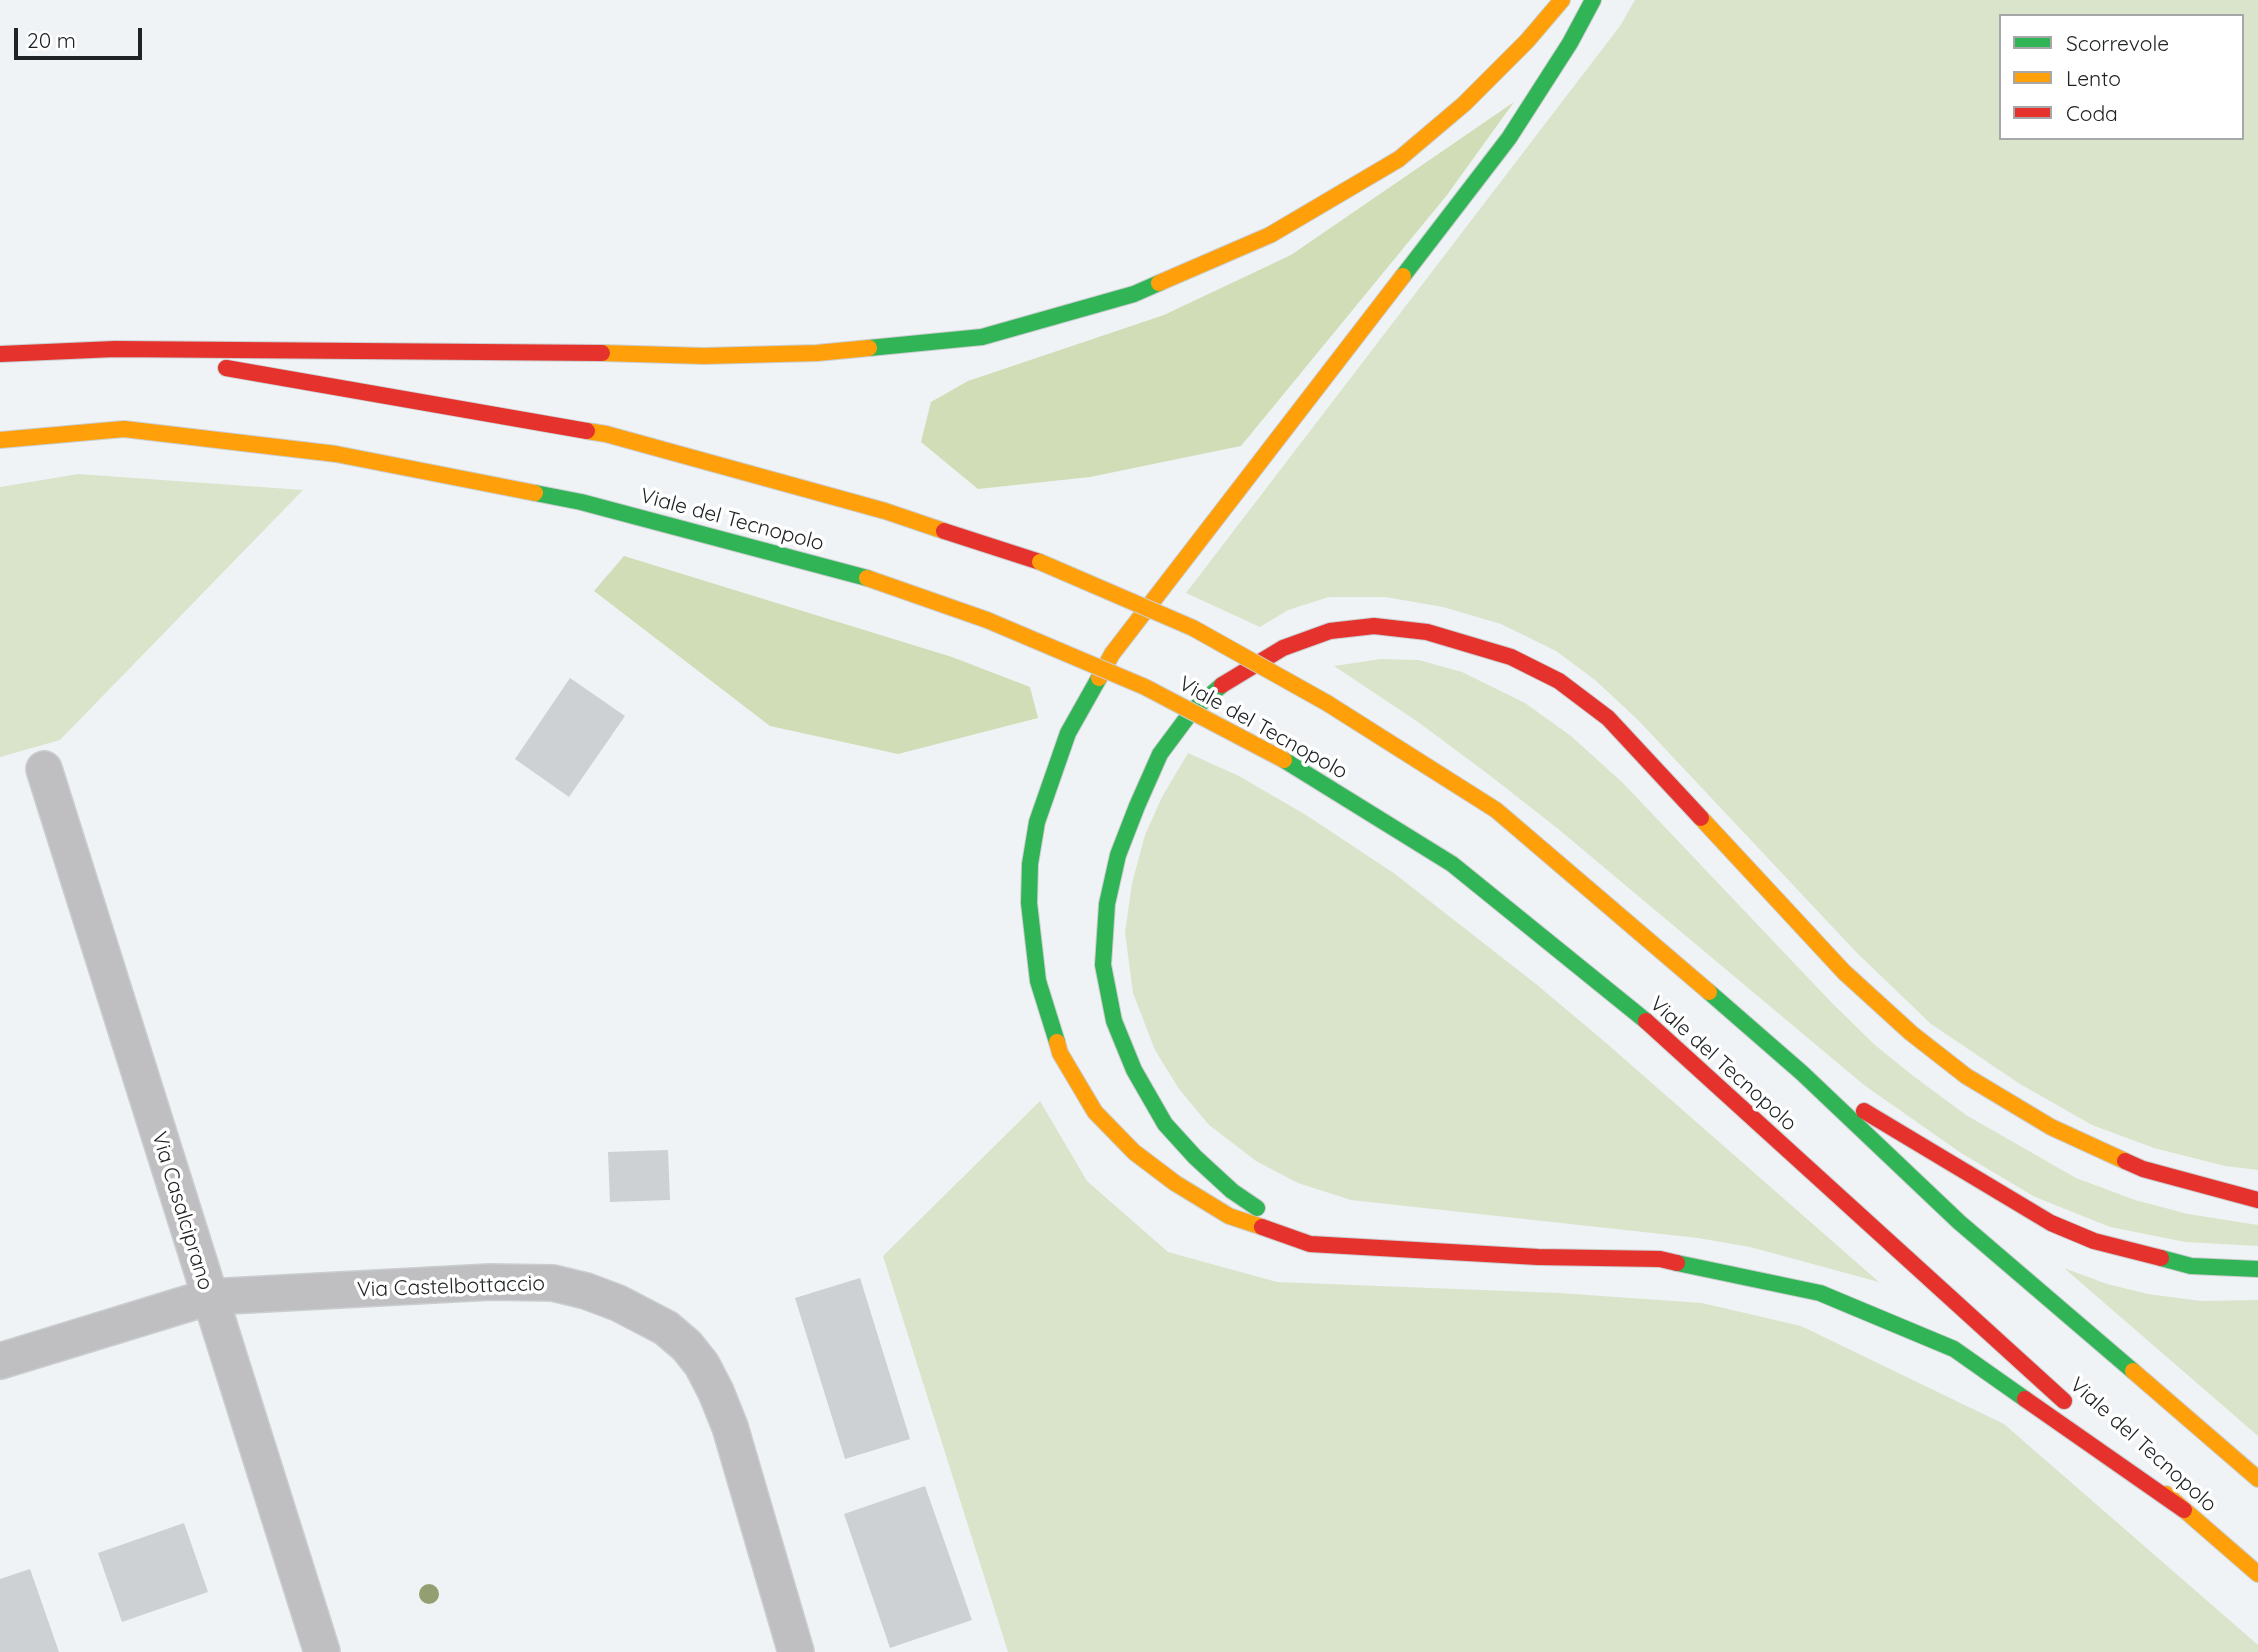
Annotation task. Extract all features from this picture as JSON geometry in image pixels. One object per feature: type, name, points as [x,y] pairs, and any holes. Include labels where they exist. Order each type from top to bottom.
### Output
[{"type":"highway","points":[[0,354],[115,349],[586,352],[704,356],[817,354],[982,337],[1134,294],[1270,235],[1399,159],[1464,104],[1527,41],[1562,0]]},
{"type":"highway","points":[[1593,0],[1570,43],[1509,138],[1112,653],[1068,733],[1037,821],[1030,864],[1029,903],[1038,981],[1060,1053],[1096,1112],[1134,1152],[1229,1216],[1310,1244],[1538,1257],[1660,1259],[1820,1293],[1954,1349],[2184,1510]]},
{"type":"highway","points":[[115,349],[606,434],[885,511],[1040,562],[1193,628],[1327,703],[1496,810],[1670,957],[1801,1073],[1959,1222],[2258,1479]]},
{"type":"highway","name":"Viale del Tecnopolo","points":[[0,440],[124,429],[336,454],[581,502],[854,574],[987,620],[1145,687],[1284,760],[1452,864],[1646,1021],[2184,1510],[2258,1574]]},
{"type":"highway","points":[[1310,1244],[1232,1191],[1195,1157],[1165,1124],[1134,1070],[1114,1021],[1103,965],[1107,904],[1118,855],[1136,806],[1160,754],[1192,711],[1227,681],[1283,648],[1330,631],[1374,626],[1427,632],[1511,657],[1559,681],[1608,718],[1844,972],[1911,1033],[1966,1076],[2051,1127],[2097,1150],[2143,1169],[2258,1200]]},
{"type":"highway","points":[[1801,1073],[2051,1223],[2094,1241],[2192,1266],[2258,1269]]},
{"type":"street","name":"Via Casalciprano","points":[[44,769],[323,1652]]},
{"type":"street","name":"Via Castelbottaccio","points":[[0,1361],[209,1297],[489,1282],[553,1283],[586,1291],[618,1303],[666,1328],[687,1346],[702,1365],[730,1427],[796,1652]]},
{"type":"green space","points":[[1635,0],[2258,0],[2258,1170],[2225,1166],[2154,1148],[2092,1125],[2020,1084],[1931,1024],[1856,952],[1638,720],[1595,680],[1556,651],[1501,624],[1443,607],[1385,597],[1329,597],[1288,610],[1260,627],[1186,593],[1620,26]]},
{"type":"green space","points":[[1514,102],[1447,195],[1241,446],[1090,477],[978,489],[921,442],[931,402],[968,381],[1164,315],[1291,255]]},
{"type":"green space","points":[[78,474],[303,490],[60,740],[0,757],[0,487]]},
{"type":"green space","points":[[624,556],[952,657],[1030,687],[1038,718],[898,754],[770,726],[594,591]]},
{"type":"green space","points":[[1381,659],[1419,660],[1462,672],[1525,703],[1571,736],[1623,783],[1875,1045],[1966,1115],[2076,1178],[2135,1200],[2188,1214],[2258,1225],[2258,1246],[2185,1242],[2110,1227],[2035,1197],[1961,1153],[1864,1085],[1557,828],[1488,774],[1418,722],[1334,666]]},
{"type":"green space","points":[[1188,753],[1239,776],[1306,815],[1395,874],[1536,984],[1605,1042],[1879,1282],[1750,1247],[1698,1238],[1351,1200],[1298,1183],[1256,1161],[1209,1125],[1179,1089],[1155,1050],[1133,993],[1125,933],[1132,883],[1145,835],[1162,797]]},
{"type":"green space","points":[[1040,1101],[1087,1181],[1168,1252],[1277,1282],[1559,1293],[1702,1303],[1801,1326],[2004,1424],[2258,1645],[2258,1652],[1008,1652],[883,1256]]},
{"type":"green space","points":[[2064,1268],[2107,1284],[2148,1294],[2201,1301],[2258,1300],[2258,1436]]},
{"type":"building","points":[[570,678],[625,716],[569,797],[515,759]]},
{"type":"building","points":[[668,1150],[670,1200],[610,1202],[608,1152]]},
{"type":"building","points":[[860,1278],[910,1439],[845,1459],[795,1298]]},
{"type":"building","points":[[925,1486],[972,1620],[890,1648],[844,1514]]},
{"type":"building","points":[[184,1523],[208,1592],[122,1622],[98,1553]]},
{"type":"building","points":[[30,1569],[59,1652],[0,1652],[0,1579]]},
{"type":"traffic: fast","points":[[1403,276],[1509,138],[1570,43],[1593,0]]},
{"type":"traffic: fast","points":[[869,348],[982,337],[1134,294],[1159,283]]},
{"type":"traffic: fast","points":[[535,493],[581,502],[867,578]]},
{"type":"traffic: fast","points":[[1057,1042],[1038,981],[1029,903],[1030,864],[1037,822],[1068,733],[1099,678]]},
{"type":"traffic: fast","points":[[1222,685],[1192,711],[1160,754],[1137,806],[1118,855],[1107,904],[1103,965],[1114,1021],[1134,1070],[1165,1124],[1195,1157],[1232,1191],[1257,1208]]},
{"type":"traffic: fast","points":[[1284,760],[1452,864],[1646,1021]]},
{"type":"traffic: fast","points":[[1709,992],[1802,1073],[1959,1222],[2133,1371]]},
{"type":"traffic: fast","points":[[2161,1258],[2191,1266],[2258,1269]]},
{"type":"traffic: fast","points":[[1677,1263],[1820,1293],[1954,1349],[2025,1399]]},
{"type":"traffic: slow","points":[[1159,283],[1270,235],[1399,159],[1464,104],[1527,41],[1562,0]]},
{"type":"traffic: slow","points":[[1099,678],[1112,654],[1403,276]]},
{"type":"traffic: slow","points":[[602,353],[704,356],[817,353],[869,348]]},
{"type":"traffic: slow","points":[[0,440],[124,429],[336,454],[535,493]]},
{"type":"traffic: slow","points":[[587,431],[885,511],[944,531]]},
{"type":"traffic: slow","points":[[1040,562],[1193,628],[1327,703]]},
{"type":"traffic: slow","points":[[867,578],[987,620]]},
{"type":"traffic: slow","points":[[987,620],[1145,687],[1284,760]]},
{"type":"traffic: slow","points":[[1327,703],[1496,810],[1709,992]]},
{"type":"traffic: slow","points":[[1701,818],[1844,972],[1911,1033],[1966,1076],[2051,1127],[2125,1161]]},
{"type":"traffic: slow","points":[[1057,1042],[1060,1053],[1095,1112],[1134,1152],[1175,1183],[1229,1216],[1262,1227]]},
{"type":"traffic: slow","points":[[2133,1371],[2258,1479]]},
{"type":"traffic: slow","points":[[2166,1494],[2258,1574]]},
{"type":"traffic: jam","points":[[0,354],[115,349],[602,353]]},
{"type":"traffic: jam","points":[[226,368],[587,431]]},
{"type":"traffic: jam","points":[[944,531],[1040,562]]},
{"type":"traffic: jam","points":[[1222,685],[1283,648],[1330,631],[1374,626],[1427,632],[1511,657],[1559,681],[1608,718],[1701,818]]},
{"type":"traffic: jam","points":[[1646,1021],[2064,1401]]},
{"type":"traffic: jam","points":[[1864,1111],[2051,1223],[2094,1241],[2161,1258]]},
{"type":"traffic: jam","points":[[2125,1161],[2143,1169],[2258,1200]]},
{"type":"traffic: jam","points":[[1262,1227],[1310,1244],[1538,1257],[1660,1259],[1677,1263]]},
{"type":"traffic: jam","points":[[2025,1399],[2184,1510]]}]
